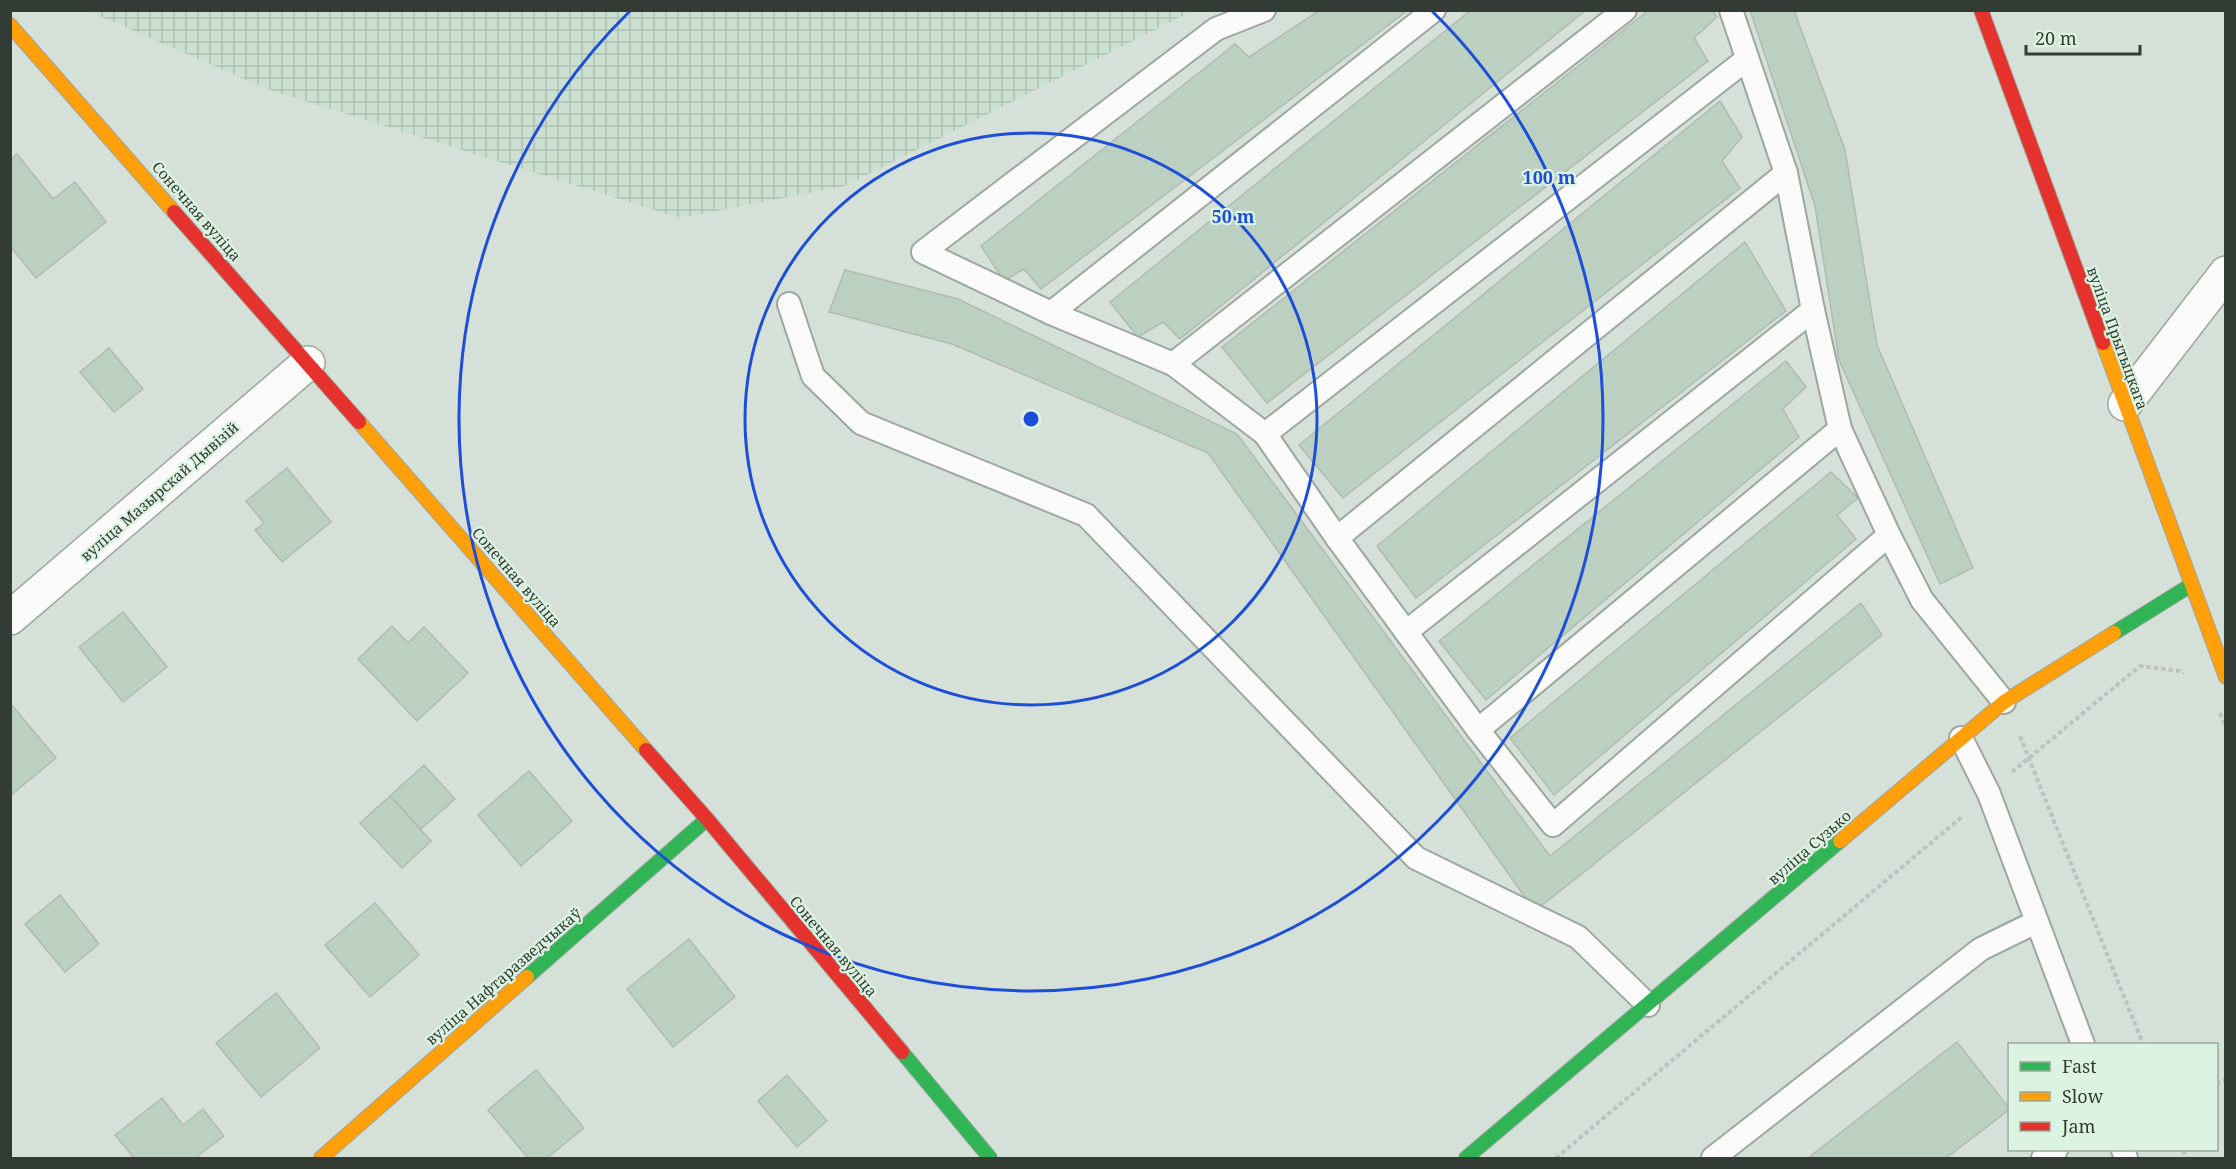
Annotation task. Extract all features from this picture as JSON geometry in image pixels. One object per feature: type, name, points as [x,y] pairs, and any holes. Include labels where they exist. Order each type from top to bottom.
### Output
[{"type":"street","name":"вуліца Прытыцкага","points":[[1982,10],[2124,404],[2226,677]]},
{"type":"street","name":"Сонечная вуліца","points":[[10,25],[707,819],[990,1158]]},
{"type":"street","points":[[2124,404],[2226,273]]},
{"type":"street","name":"вуліца Мазырскай Дывізій","points":[[10,618],[308,363]]},
{"type":"street","name":"вуліца Сузько","points":[[1466,1158],[2004,702],[2191,585]]},
{"type":"street","name":"вуліца Нафтаразведчыкаў","points":[[321,1158],[707,819]]},
{"type":"lane","points":[[1264,10],[1216,29],[923,252],[1051,313],[1173,364],[1265,434],[1337,538],[1478,730],[1554,825],[1889,535]]},
{"type":"lane","points":[[1051,313],[1434,10]]},
{"type":"lane","points":[[1173,364],[1625,10]]},
{"type":"lane","points":[[1731,10],[1786,173],[1813,310],[1840,429],[1922,600],[2004,702]]},
{"type":"lane","points":[[1265,434],[1747,59]]},
{"type":"lane","points":[[1337,538],[1786,173]]},
{"type":"lane","points":[[789,304],[813,376],[861,423],[1086,515],[1416,858],[1578,937],[1648,1005]]},
{"type":"lane","points":[[1406,632],[1813,310]]},
{"type":"lane","points":[[1478,730],[1840,429]]},
{"type":"lane","points":[[1961,738],[1989,794],[2083,1043]]},
{"type":"lane","points":[[1713,1158],[1981,949],[2036,922]]},
{"type":"path","points":[[1556,1158],[1989,794],[2029,756],[2140,666],[2181,671],[2190,678]]},
{"type":"path","points":[[2004,702],[2029,756],[2143,1043]]},
{"type":"path","points":[[2219,709],[2226,729]]},
{"type":"shaded area","points":[[88,11],[1192,11],[845,186],[680,218],[267,89]]},
{"type":"building","points":[[1320,10],[1408,10],[1041,289],[1024,269],[1004,281],[981,246],[1235,44],[1249,57]]},
{"type":"building","points":[[1471,10],[1586,10],[1180,339],[1163,322],[1138,337],[1110,302]]},
{"type":"building","points":[[1649,10],[1712,10],[1717,17],[1694,38],[1708,61],[1267,403],[1222,347]]},
{"type":"building","points":[[1750,10],[1794,10],[1845,150],[1877,345],[1973,568],[1940,584],[1839,360],[1815,206]]},
{"type":"building","points":[[1720,101],[1742,137],[1722,161],[1740,188],[1343,498],[1299,445]]},
{"type":"building","points":[[17,154],[53,199],[75,182],[106,222],[36,278],[10,246],[10,160]]},
{"type":"building","points":[[1745,242],[1786,311],[1416,598],[1377,546]]},
{"type":"building","points":[[845,270],[958,299],[1237,434],[1550,856],[1861,603],[1882,635],[1535,911],[1208,453],[952,344],[829,312]]},
{"type":"building","points":[[109,348],[143,389],[114,412],[80,372]]},
{"type":"building","points":[[1786,361],[1806,387],[1783,409],[1799,437],[1486,700],[1439,641]]},
{"type":"building","points":[[287,468],[331,522],[282,562],[255,530],[264,523],[246,501]]},
{"type":"building","points":[[1831,472],[1858,498],[1837,515],[1856,539],[1554,795],[1510,738]]},
{"type":"building","points":[[123,612],[167,667],[123,702],[79,647]]},
{"type":"building","points":[[392,626],[408,643],[424,627],[468,673],[417,721],[358,659]]},
{"type":"building","points":[[10,703],[56,758],[10,796]]},
{"type":"building","points":[[424,765],[455,799],[421,829],[390,796]]},
{"type":"building","points":[[529,771],[572,821],[521,866],[478,815]]},
{"type":"building","points":[[390,796],[431,841],[402,868],[360,823]]},
{"type":"building","points":[[60,895],[99,944],[65,972],[25,924]]},
{"type":"building","points":[[375,903],[419,955],[370,997],[325,945]]},
{"type":"building","points":[[689,939],[735,997],[673,1047],[627,989]]},
{"type":"building","points":[[276,993],[320,1048],[261,1097],[216,1043]]},
{"type":"building","points":[[1957,1042],[2008,1106],[2008,1111],[1946,1158],[1808,1158]]},
{"type":"building","points":[[536,1070],[584,1128],[547,1158],[528,1158],[488,1110]]},
{"type":"building","points":[[787,1075],[827,1121],[797,1147],[758,1101]]},
{"type":"building","points":[[162,1098],[183,1125],[203,1109],[224,1136],[195,1158],[134,1158],[115,1135]]},
{"type":"traffic: fast","points":[[2114,633],[2191,585]]},
{"type":"traffic: fast","points":[[527,977],[707,819]]},
{"type":"traffic: fast","points":[[1466,1158],[1840,841]]},
{"type":"traffic: fast","points":[[902,1052],[990,1158]]},
{"type":"traffic: slow","points":[[10,25],[174,212]]},
{"type":"traffic: slow","points":[[2103,343],[2226,677]]},
{"type":"traffic: slow","points":[[359,422],[646,750]]},
{"type":"traffic: slow","points":[[1840,841],[2004,702],[2114,633]]},
{"type":"traffic: slow","points":[[321,1158],[527,977]]},
{"type":"traffic: jam","points":[[1981,10],[2103,343]]},
{"type":"traffic: jam","points":[[174,212],[359,422]]},
{"type":"traffic: jam","points":[[646,750],[707,819],[902,1052]]}]
